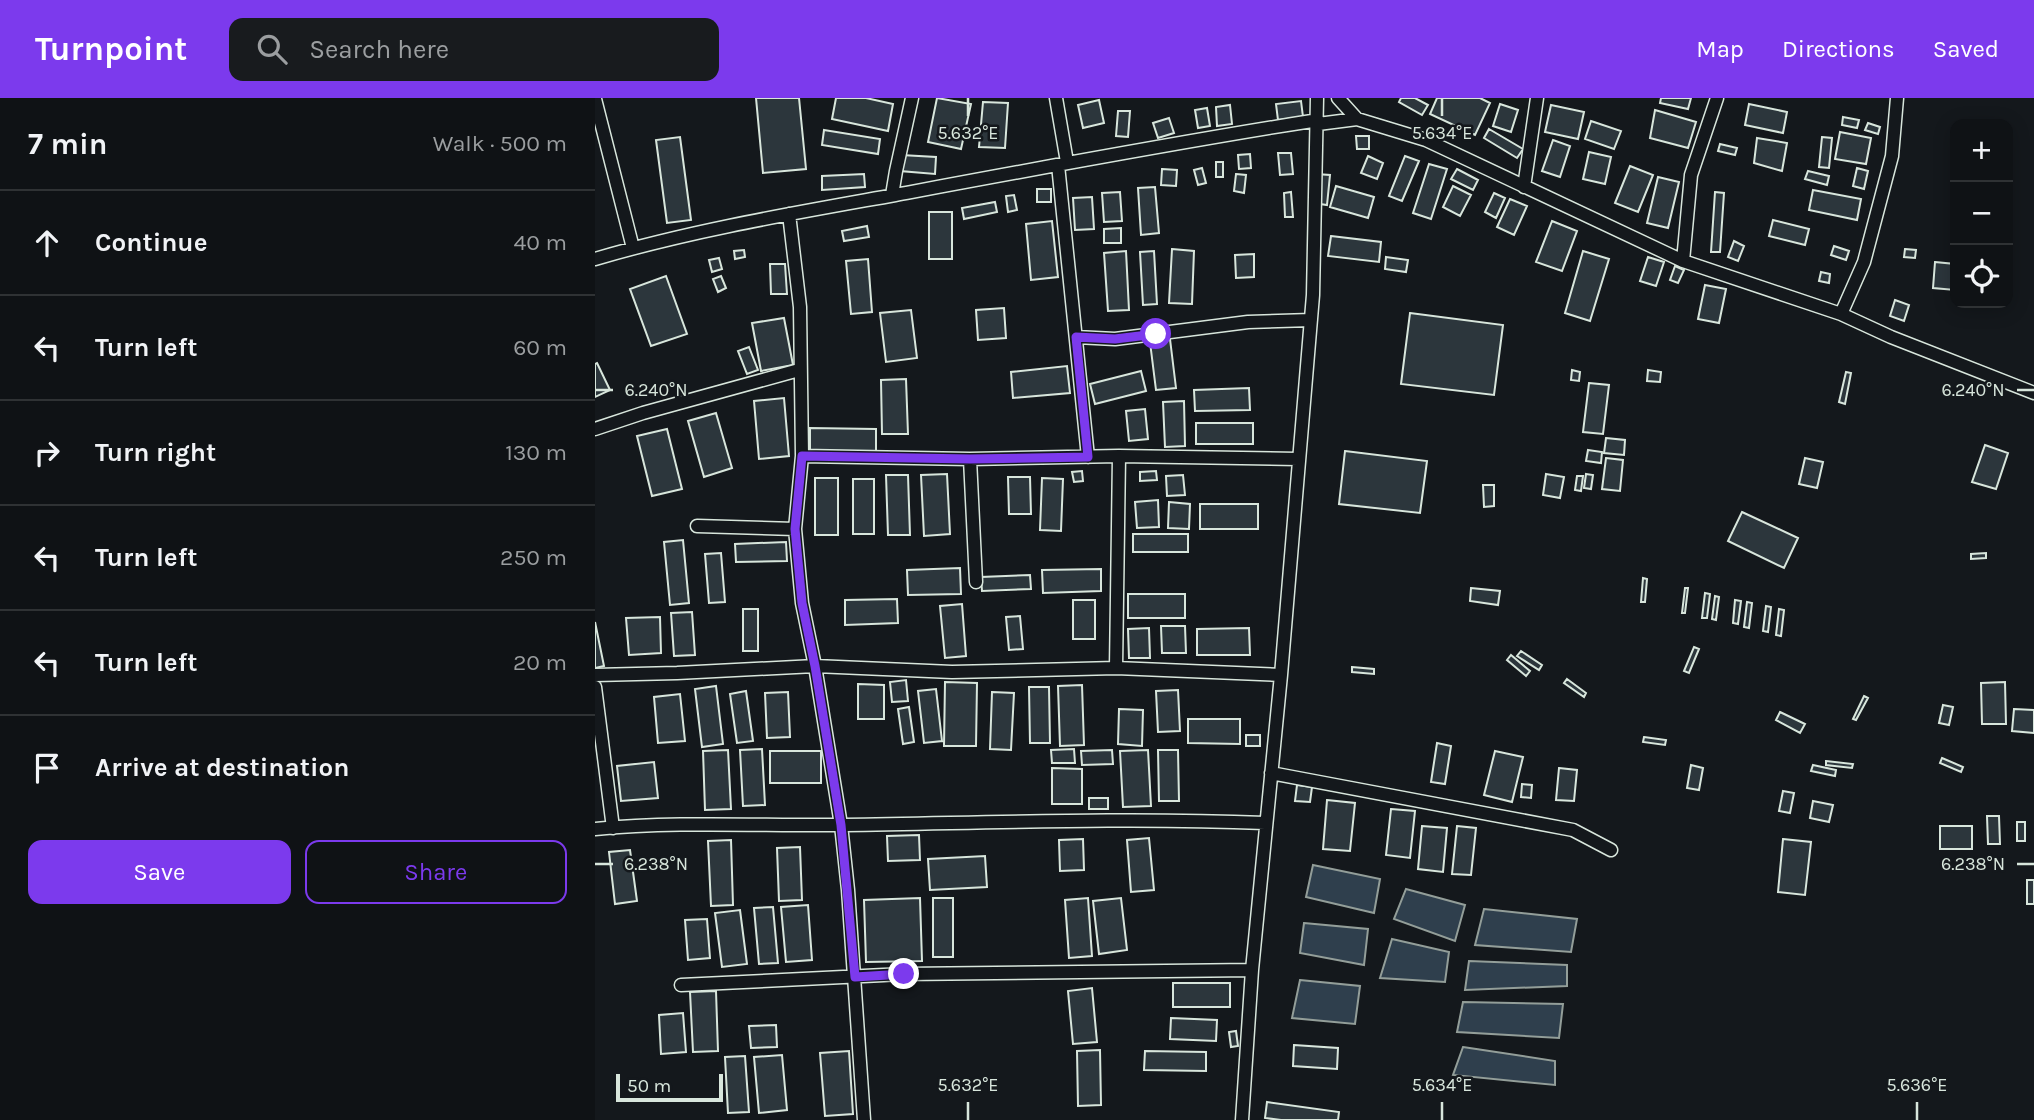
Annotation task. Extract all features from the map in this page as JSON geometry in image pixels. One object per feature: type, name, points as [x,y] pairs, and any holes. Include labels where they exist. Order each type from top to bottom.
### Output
[{"type":"street","points":[[892,195],[912,98]]},
{"type":"street","points":[[1056,98],[1088,457]]},
{"type":"street","points":[[1242,1120],[1252,971],[1281,675],[1311,320],[1317,98]]},
{"type":"street","points":[[1338,98],[1357,119]]},
{"type":"street","points":[[1524,187],[1537,98]]},
{"type":"street","points":[[1683,261],[1691,175],[1717,98]]},
{"type":"street","points":[[1841,314],[1864,262],[1892,156],[1897,98]]},
{"type":"street","points":[[595,99],[633,248]]},
{"type":"street","points":[[595,258],[789,214],[892,195],[1312,121],[1318,124],[1357,119],[1426,141],[1683,261],[1841,314],[1891,337],[2034,393]]},
{"type":"street","points":[[789,214],[800,307],[802,456],[795,529],[802,603],[841,825],[855,977],[864,1120]]},
{"type":"street","points":[[1076,337],[1115,339],[1248,322],[1311,320]]},
{"type":"street","points":[[595,429],[799,370]]},
{"type":"street","points":[[802,456],[1298,459]]},
{"type":"street","points":[[1116,668],[1119,456]]},
{"type":"street","points":[[970,459],[976,582]]},
{"type":"street","points":[[697,526],[795,529]]},
{"type":"street","points":[[595,675],[815,666],[952,672],[1116,668],[1281,675]]},
{"type":"street","points":[[595,687],[613,828]]},
{"type":"street","points":[[1271,773],[1573,830],[1611,850]]},
{"type":"street","points":[[595,829],[731,824],[1194,820],[1265,823]]},
{"type":"street","points":[[681,985],[904,974],[1252,971]]},
{"type":"water","points":[[1313,865],[1380,879],[1374,913],[1306,897]]},
{"type":"water","points":[[1406,889],[1465,905],[1455,941],[1394,919]]},
{"type":"water","points":[[1484,909],[1577,919],[1571,952],[1475,945]]},
{"type":"water","points":[[1304,923],[1368,929],[1364,965],[1300,953]]},
{"type":"water","points":[[1392,939],[1449,952],[1445,982],[1380,978]]},
{"type":"water","points":[[1469,961],[1567,965],[1567,986],[1465,990]]},
{"type":"water","points":[[1300,980],[1360,986],[1355,1024],[1292,1018]]},
{"type":"water","points":[[1463,1002],[1563,1004],[1559,1038],[1457,1032]]},
{"type":"water","points":[[1463,1047],[1555,1061],[1555,1085],[1453,1075]]},
{"type":"building","points":[[756,98],[799,98],[806,169],[763,173]]},
{"type":"building","points":[[836,98],[866,98],[893,104],[888,131],[832,119]]},
{"type":"building","points":[[937,98],[971,104],[961,149],[928,142]]},
{"type":"building","points":[[1401,98],[1415,98],[1428,105],[1422,115],[1399,102]]},
{"type":"building","points":[[1437,98],[1480,98],[1490,103],[1475,135],[1430,114]]},
{"type":"building","points":[[1661,98],[1691,98],[1688,109],[1660,103]]},
{"type":"building","points":[[1099,100],[1104,123],[1083,128],[1078,105]]},
{"type":"building","points":[[1301,101],[1303,117],[1278,120],[1276,104]]},
{"type":"building","points":[[983,102],[1008,103],[1005,148],[979,147]]},
{"type":"building","points":[[1500,104],[1518,110],[1511,132],[1493,126]]},
{"type":"building","points":[[1749,104],[1787,112],[1783,133],[1745,125]]},
{"type":"building","points":[[1230,105],[1232,124],[1217,126],[1216,107]]},
{"type":"building","points":[[1551,105],[1584,112],[1578,139],[1545,132]]},
{"type":"building","points":[[1207,108],[1210,126],[1198,128],[1195,110]]},
{"type":"building","points":[[1655,110],[1696,122],[1688,148],[1650,138]]},
{"type":"building","points":[[1118,111],[1130,111],[1128,137],[1116,136]]},
{"type":"building","points":[[1843,117],[1859,120],[1857,128],[1842,125]]},
{"type":"building","points":[[1169,118],[1174,133],[1158,138],[1153,123]]},
{"type":"building","points":[[1591,121],[1621,131],[1614,149],[1585,139]]},
{"type":"building","points":[[1868,123],[1880,127],[1878,134],[1865,130]]},
{"type":"building","points":[[1489,129],[1523,149],[1517,158],[1484,138]]},
{"type":"building","points":[[824,130],[880,139],[878,154],[822,145]]},
{"type":"building","points":[[1840,132],[1871,138],[1866,164],[1835,159]]},
{"type":"building","points":[[1356,136],[1369,136],[1369,149],[1357,149]]},
{"type":"building","points":[[680,137],[691,220],[667,223],[656,140]]},
{"type":"building","points":[[1822,137],[1832,138],[1829,168],[1819,167]]},
{"type":"building","points":[[1757,138],[1787,143],[1782,171],[1754,163]]},
{"type":"building","points":[[1553,140],[1570,146],[1560,177],[1542,171]]},
{"type":"building","points":[[1720,144],[1737,148],[1735,155],[1718,151]]},
{"type":"building","points":[[1589,152],[1611,157],[1605,184],[1583,179]]},
{"type":"building","points":[[1278,153],[1291,153],[1293,174],[1280,175]]},
{"type":"building","points":[[1250,154],[1251,168],[1239,169],[1238,155]]},
{"type":"building","points":[[901,155],[936,157],[935,174],[900,171]]},
{"type":"building","points":[[1368,156],[1383,163],[1377,179],[1361,173]]},
{"type":"building","points":[[1405,156],[1419,161],[1402,201],[1389,196]]},
{"type":"building","points":[[1216,162],[1223,162],[1223,177],[1216,177]]},
{"type":"building","points":[[1429,164],[1447,169],[1431,219],[1413,213]]},
{"type":"building","points":[[1630,166],[1653,175],[1638,212],[1615,203]]},
{"type":"building","points":[[1202,168],[1206,183],[1198,185],[1194,170]]},
{"type":"building","points":[[1857,168],[1868,171],[1864,189],[1853,186]]},
{"type":"building","points":[[1162,169],[1177,170],[1176,186],[1161,185]]},
{"type":"building","points":[[1457,169],[1478,180],[1473,190],[1451,179]]},
{"type":"building","points":[[1808,171],[1829,176],[1827,185],[1805,179]]},
{"type":"building","points":[[864,174],[865,187],[822,190],[822,176]]},
{"type":"building","points":[[1236,174],[1246,175],[1244,193],[1234,191]]},
{"type":"building","points":[[1316,174],[1330,175],[1327,205],[1313,203]]},
{"type":"building","points":[[1658,177],[1679,182],[1668,228],[1647,223]]},
{"type":"building","points":[[1336,186],[1374,197],[1368,218],[1330,207]]},
{"type":"building","points":[[1453,186],[1471,195],[1460,216],[1443,207]]},
{"type":"building","points":[[1155,187],[1159,233],[1141,235],[1138,188]]},
{"type":"building","points":[[1037,189],[1051,189],[1051,202],[1037,202]]},
{"type":"building","points":[[1813,190],[1861,199],[1857,220],[1809,210]]},
{"type":"building","points":[[1120,192],[1122,221],[1104,222],[1102,193]]},
{"type":"building","points":[[1291,192],[1293,217],[1285,217],[1284,193]]},
{"type":"building","points":[[1715,192],[1724,193],[1720,252],[1711,252]]},
{"type":"building","points":[[1494,193],[1505,198],[1496,218],[1485,212]]},
{"type":"building","points":[[1014,195],[1017,210],[1008,212],[1006,196]]},
{"type":"building","points":[[1092,197],[1094,229],[1075,230],[1073,198]]},
{"type":"building","points":[[1510,199],[1527,206],[1514,235],[1497,227]]},
{"type":"building","points":[[995,202],[997,212],[964,219],[962,208]]},
{"type":"building","points":[[929,212],[952,212],[952,259],[929,259]]},
{"type":"building","points":[[1773,220],[1809,229],[1805,245],[1769,236]]},
{"type":"building","points":[[1052,221],[1058,277],[1031,280],[1026,224]]},
{"type":"building","points":[[1552,221],[1577,231],[1562,271],[1536,262]]},
{"type":"building","points":[[867,226],[869,237],[844,241],[842,231]]},
{"type":"building","points":[[1121,228],[1121,243],[1104,243],[1104,229]]},
{"type":"building","points":[[1331,236],[1381,242],[1379,262],[1328,256]]},
{"type":"building","points":[[1734,241],[1744,246],[1738,261],[1728,257]]},
{"type":"building","points":[[1834,246],[1849,251],[1846,260],[1831,255]]},
{"type":"building","points":[[1172,249],[1194,251],[1192,304],[1169,303]]},
{"type":"building","points":[[1905,249],[1916,250],[1915,258],[1904,257]]},
{"type":"building","points":[[744,250],[745,257],[735,259],[734,251]]},
{"type":"building","points":[[1126,251],[1129,310],[1108,311],[1104,253]]},
{"type":"building","points":[[1154,251],[1157,304],[1143,305],[1140,252]]},
{"type":"building","points":[[1583,251],[1609,259],[1590,321],[1565,313]]},
{"type":"building","points":[[1254,254],[1254,277],[1236,278],[1235,255]]},
{"type":"building","points":[[1386,257],[1408,260],[1406,272],[1385,269]]},
{"type":"building","points":[[1648,257],[1664,262],[1656,286],[1640,281]]},
{"type":"building","points":[[719,258],[722,269],[712,272],[709,260]]},
{"type":"building","points":[[868,259],[872,312],[851,314],[846,261]]},
{"type":"building","points":[[1935,262],[1950,264],[1950,290],[1933,288]]},
{"type":"building","points":[[770,264],[785,264],[787,294],[771,294]]},
{"type":"building","points":[[1675,266],[1684,270],[1678,283],[1670,280]]},
{"type":"building","points":[[1821,272],[1830,274],[1829,283],[1819,281]]},
{"type":"building","points":[[666,276],[687,334],[651,346],[630,289]]},
{"type":"building","points":[[721,276],[726,288],[718,292],[713,279]]},
{"type":"building","points":[[1705,285],[1726,289],[1719,323],[1698,319]]},
{"type":"building","points":[[1895,300],[1909,305],[1904,321],[1890,316]]},
{"type":"building","points":[[1004,308],[1006,338],[978,340],[976,310]]},
{"type":"building","points":[[911,310],[917,358],[886,362],[880,313]]},
{"type":"building","points":[[1410,313],[1503,325],[1494,395],[1401,384]]},
{"type":"building","points":[[784,318],[793,365],[761,371],[752,323]]},
{"type":"building","points":[[1170,339],[1176,388],[1156,390],[1150,342]]},
{"type":"building","points":[[749,347],[758,370],[747,374],[738,351]]},
{"type":"building","points":[[597,363],[610,390],[595,397],[595,364]]},
{"type":"building","points":[[1067,366],[1070,393],[1013,398],[1011,372]]},
{"type":"building","points":[[1572,370],[1580,372],[1579,381],[1571,380]]},
{"type":"building","points":[[1648,370],[1661,372],[1660,382],[1647,381]]},
{"type":"building","points":[[1141,371],[1146,391],[1095,404],[1090,384]]},
{"type":"building","points":[[1846,372],[1851,373],[1845,404],[1839,402]]},
{"type":"building","points":[[906,379],[908,434],[882,434],[881,380]]},
{"type":"building","points":[[1589,383],[1609,385],[1603,434],[1583,432]]},
{"type":"building","points":[[1249,388],[1250,410],[1195,411],[1194,390]]},
{"type":"building","points":[[784,398],[789,456],[759,459],[754,401]]},
{"type":"building","points":[[1184,401],[1185,446],[1165,447],[1163,402]]},
{"type":"building","points":[[1145,409],[1148,439],[1129,441],[1126,411]]},
{"type":"building","points":[[716,413],[732,468],[704,477],[688,421]]},
{"type":"building","points":[[1196,423],[1253,423],[1253,444],[1196,444]]},
{"type":"building","points":[[810,428],[876,429],[876,452],[810,451]]},
{"type":"building","points":[[667,429],[682,489],[652,496],[637,436]]},
{"type":"building","points":[[1606,438],[1625,440],[1624,455],[1604,453]]},
{"type":"building","points":[[1985,445],[2008,453],[1996,489],[1972,482]]},
{"type":"building","points":[[1588,450],[1602,452],[1601,463],[1586,461]]},
{"type":"building","points":[[1345,451],[1427,461],[1420,513],[1339,504]]},
{"type":"building","points":[[1606,458],[1623,460],[1620,491],[1602,489]]},
{"type":"building","points":[[1805,458],[1823,462],[1817,488],[1799,484]]},
{"type":"building","points":[[1082,471],[1083,481],[1074,482],[1072,472]]},
{"type":"building","points":[[1156,471],[1157,480],[1140,481],[1140,472]]},
{"type":"building","points":[[947,474],[950,534],[924,536],[921,475]]},
{"type":"building","points":[[1546,474],[1564,477],[1560,498],[1543,495]]},
{"type":"building","points":[[1586,474],[1593,475],[1591,489],[1584,488]]},
{"type":"building","points":[[886,475],[908,475],[910,535],[888,535]]},
{"type":"building","points":[[1183,475],[1185,495],[1167,496],[1166,476]]},
{"type":"building","points":[[1577,476],[1583,476],[1581,491],[1575,490]]},
{"type":"building","points":[[1008,477],[1030,477],[1031,514],[1009,514]]},
{"type":"building","points":[[815,478],[838,478],[838,535],[815,535]]},
{"type":"building","points":[[1042,478],[1063,479],[1061,531],[1040,530]]},
{"type":"building","points":[[853,479],[874,479],[874,534],[853,534]]},
{"type":"building","points":[[1483,485],[1494,485],[1494,506],[1484,507]]},
{"type":"building","points":[[1158,500],[1159,527],[1137,528],[1135,502]]},
{"type":"building","points":[[1169,502],[1190,504],[1189,529],[1168,528]]},
{"type":"building","points":[[1200,504],[1258,504],[1258,529],[1200,529]]},
{"type":"building","points":[[1742,512],[1798,538],[1784,568],[1728,541]]},
{"type":"building","points":[[1133,534],[1188,534],[1188,552],[1133,552]]},
{"type":"building","points":[[683,540],[689,603],[670,605],[664,542]]},
{"type":"building","points":[[786,542],[787,561],[736,562],[735,544]]},
{"type":"building","points":[[721,553],[725,602],[709,603],[705,554]]},
{"type":"building","points":[[1986,553],[1986,558],[1971,559],[1971,554]]},
{"type":"building","points":[[960,568],[961,594],[908,595],[907,570]]},
{"type":"building","points":[[1101,569],[1101,591],[1043,593],[1042,570]]},
{"type":"building","points":[[1030,575],[1031,589],[982,591],[981,577]]},
{"type":"building","points":[[1643,578],[1647,579],[1645,602],[1641,602]]},
{"type":"building","points":[[1471,588],[1500,591],[1498,605],[1470,601]]},
{"type":"building","points":[[1685,588],[1688,588],[1685,613],[1682,613]]},
{"type":"building","points":[[1705,593],[1710,594],[1707,618],[1702,618]]},
{"type":"building","points":[[1128,594],[1185,594],[1185,618],[1128,618]]},
{"type":"building","points":[[1715,596],[1719,597],[1716,620],[1712,619]]},
{"type":"building","points":[[897,599],[898,623],[845,625],[845,600]]},
{"type":"building","points":[[1073,600],[1095,600],[1095,639],[1073,639]]},
{"type":"building","points":[[1735,600],[1741,601],[1738,624],[1733,623]]},
{"type":"building","points":[[1747,602],[1752,603],[1749,628],[1744,627]]},
{"type":"building","points":[[962,604],[966,656],[945,658],[940,606]]},
{"type":"building","points":[[1766,606],[1771,607],[1768,632],[1763,631]]},
{"type":"building","points":[[743,609],[758,609],[758,651],[743,651]]},
{"type":"building","points":[[1779,609],[1784,610],[1781,636],[1776,635]]},
{"type":"building","points":[[692,612],[695,655],[674,656],[671,613]]},
{"type":"building","points":[[1020,616],[1023,649],[1009,650],[1006,617]]},
{"type":"building","points":[[660,617],[661,653],[629,655],[626,618]]},
{"type":"building","points":[[595,622],[604,666],[595,668]]},
{"type":"building","points":[[1161,626],[1185,626],[1186,653],[1162,653]]},
{"type":"building","points":[[1149,628],[1150,658],[1129,658],[1128,629]]},
{"type":"building","points":[[1249,628],[1250,655],[1197,655],[1197,629]]},
{"type":"building","points":[[1694,647],[1699,649],[1689,673],[1684,671]]},
{"type":"building","points":[[1521,651],[1542,665],[1539,670],[1517,656]]},
{"type":"building","points":[[1511,655],[1530,671],[1526,676],[1507,660]]},
{"type":"building","points":[[1352,667],[1374,669],[1374,674],[1352,672]]},
{"type":"building","points":[[1567,679],[1586,693],[1584,697],[1564,683]]},
{"type":"building","points":[[906,680],[908,701],[892,702],[890,682]]},
{"type":"building","points":[[945,682],[977,683],[976,746],[944,746]]},
{"type":"building","points":[[2005,682],[2006,724],[1982,724],[1981,683]]},
{"type":"building","points":[[858,684],[884,685],[884,719],[858,719]]},
{"type":"building","points":[[1082,685],[1084,745],[1060,746],[1058,686]]},
{"type":"building","points":[[716,686],[723,744],[702,747],[695,689]]},
{"type":"building","points":[[1029,687],[1049,687],[1050,743],[1030,743]]},
{"type":"building","points":[[936,689],[942,741],[924,743],[918,691]]},
{"type":"building","points":[[1178,690],[1180,731],[1158,732],[1156,691]]},
{"type":"building","points":[[746,691],[753,741],[737,743],[730,694]]},
{"type":"building","points":[[788,692],[790,737],[767,738],[765,693]]},
{"type":"building","points":[[992,692],[1014,693],[1011,750],[990,749]]},
{"type":"building","points":[[680,694],[685,741],[658,743],[654,697]]},
{"type":"building","points":[[1864,696],[1868,698],[1856,720],[1853,719]]},
{"type":"building","points":[[1943,705],[1953,707],[1949,725],[1939,723]]},
{"type":"building","points":[[909,707],[914,742],[903,744],[898,709]]},
{"type":"building","points":[[1119,709],[1143,710],[1142,746],[1118,744]]},
{"type":"building","points":[[2014,709],[2034,710],[2034,733],[2012,731]]},
{"type":"building","points":[[1780,712],[1805,724],[1800,733],[1776,720]]},
{"type":"building","points":[[1188,719],[1240,719],[1240,744],[1188,743]]},
{"type":"building","points":[[1246,735],[1260,735],[1260,746],[1246,746]]},
{"type":"building","points":[[1644,737],[1666,740],[1665,745],[1643,742]]},
{"type":"building","points":[[1437,743],[1451,746],[1445,784],[1431,782]]},
{"type":"building","points":[[762,749],[765,805],[743,806],[740,750]]},
{"type":"building","points":[[1074,749],[1075,763],[1052,763],[1051,750]]},
{"type":"building","points":[[728,750],[731,809],[705,810],[703,751]]},
{"type":"building","points":[[1112,750],[1113,764],[1082,765],[1081,751]]},
{"type":"building","points":[[1148,750],[1151,806],[1123,807],[1120,751]]},
{"type":"building","points":[[1158,750],[1178,750],[1179,801],[1159,801]]},
{"type":"building","points":[[770,751],[821,751],[821,783],[770,783]]},
{"type":"building","points":[[1495,751],[1523,757],[1512,802],[1484,795]]},
{"type":"building","points":[[1942,758],[1963,767],[1961,772],[1940,763]]},
{"type":"building","points":[[1826,761],[1853,764],[1852,768],[1826,765]]},
{"type":"building","points":[[654,762],[658,798],[621,801],[617,766]]},
{"type":"building","points":[[1691,765],[1703,768],[1699,790],[1687,788]]},
{"type":"building","points":[[1813,765],[1836,770],[1835,776],[1811,771]]},
{"type":"building","points":[[1052,768],[1082,769],[1082,804],[1052,804]]},
{"type":"building","points":[[1559,768],[1577,770],[1574,801],[1556,800]]},
{"type":"building","points":[[1522,784],[1532,785],[1531,798],[1521,797]]},
{"type":"building","points":[[1297,785],[1312,787],[1310,802],[1295,801]]},
{"type":"building","points":[[1783,791],[1794,793],[1790,813],[1779,811]]},
{"type":"building","points":[[1089,798],[1108,798],[1108,809],[1089,809]]},
{"type":"building","points":[[1327,800],[1355,803],[1350,851],[1323,849]]},
{"type":"building","points":[[1813,801],[1833,805],[1829,822],[1810,818]]},
{"type":"building","points":[[1391,809],[1415,811],[1410,858],[1386,855]]},
{"type":"building","points":[[1987,816],[1999,816],[2000,844],[1988,844]]},
{"type":"building","points":[[2017,822],[2025,822],[2025,841],[2017,841]]},
{"type":"building","points":[[1422,826],[1447,828],[1443,872],[1418,869]]},
{"type":"building","points":[[1457,826],[1476,828],[1471,875],[1452,874]]},
{"type":"building","points":[[1940,826],[1972,826],[1972,849],[1940,849]]},
{"type":"building","points":[[919,835],[920,860],[888,861],[887,836]]},
{"type":"building","points":[[1149,838],[1154,890],[1131,892],[1127,840]]},
{"type":"building","points":[[1083,839],[1084,870],[1060,871],[1059,840]]},
{"type":"building","points":[[1783,839],[1811,842],[1805,895],[1778,892]]},
{"type":"building","points":[[731,840],[733,905],[711,906],[708,841]]},
{"type":"building","points":[[800,847],[802,900],[779,901],[777,848]]},
{"type":"building","points":[[630,850],[637,901],[615,904],[609,852]]},
{"type":"building","points":[[985,856],[987,887],[930,890],[928,859]]},
{"type":"building","points":[[2027,880],[2034,880],[2034,904],[2027,904]]},
{"type":"building","points":[[920,898],[922,961],[866,962],[864,900]]},
{"type":"building","points":[[933,898],[953,898],[953,957],[933,957]]},
{"type":"building","points":[[1088,898],[1092,956],[1069,958],[1065,900]]},
{"type":"building","points":[[1121,898],[1127,950],[1099,954],[1093,901]]},
{"type":"building","points":[[808,905],[812,960],[786,962],[781,907]]},
{"type":"building","points":[[773,907],[778,963],[759,964],[754,908]]},
{"type":"building","points":[[740,910],[747,964],[722,967],[715,913]]},
{"type":"building","points":[[707,919],[710,958],[688,960],[685,920]]},
{"type":"building","points":[[1173,983],[1230,983],[1230,1007],[1173,1007]]},
{"type":"building","points":[[1092,988],[1097,1042],[1073,1044],[1068,991]]},
{"type":"building","points":[[716,991],[718,1051],[693,1052],[690,992]]},
{"type":"building","points":[[683,1013],[686,1052],[661,1054],[659,1015]]},
{"type":"building","points":[[1171,1018],[1217,1020],[1216,1041],[1170,1039]]},
{"type":"building","points":[[776,1025],[777,1047],[751,1048],[749,1026]]},
{"type":"building","points":[[1236,1031],[1238,1046],[1231,1047],[1229,1032]]},
{"type":"building","points":[[1294,1045],[1338,1048],[1337,1069],[1293,1066]]},
{"type":"building","points":[[1100,1050],[1101,1105],[1078,1106],[1077,1051]]},
{"type":"building","points":[[849,1051],[853,1114],[825,1116],[820,1053]]},
{"type":"building","points":[[1145,1051],[1206,1052],[1206,1071],[1144,1070]]},
{"type":"building","points":[[782,1055],[787,1110],[759,1113],[754,1057]]},
{"type":"building","points":[[745,1056],[749,1112],[728,1113],[725,1057]]},
{"type":"building","points":[[1267,1102],[1339,1112],[1338,1120],[1265,1118]]},
{"type":"route","points":[[904,974],[855,977],[841,825],[802,603],[795,529],[802,456],[970,459],[1088,457],[1076,337],[1115,339],[1156,334]]}]
